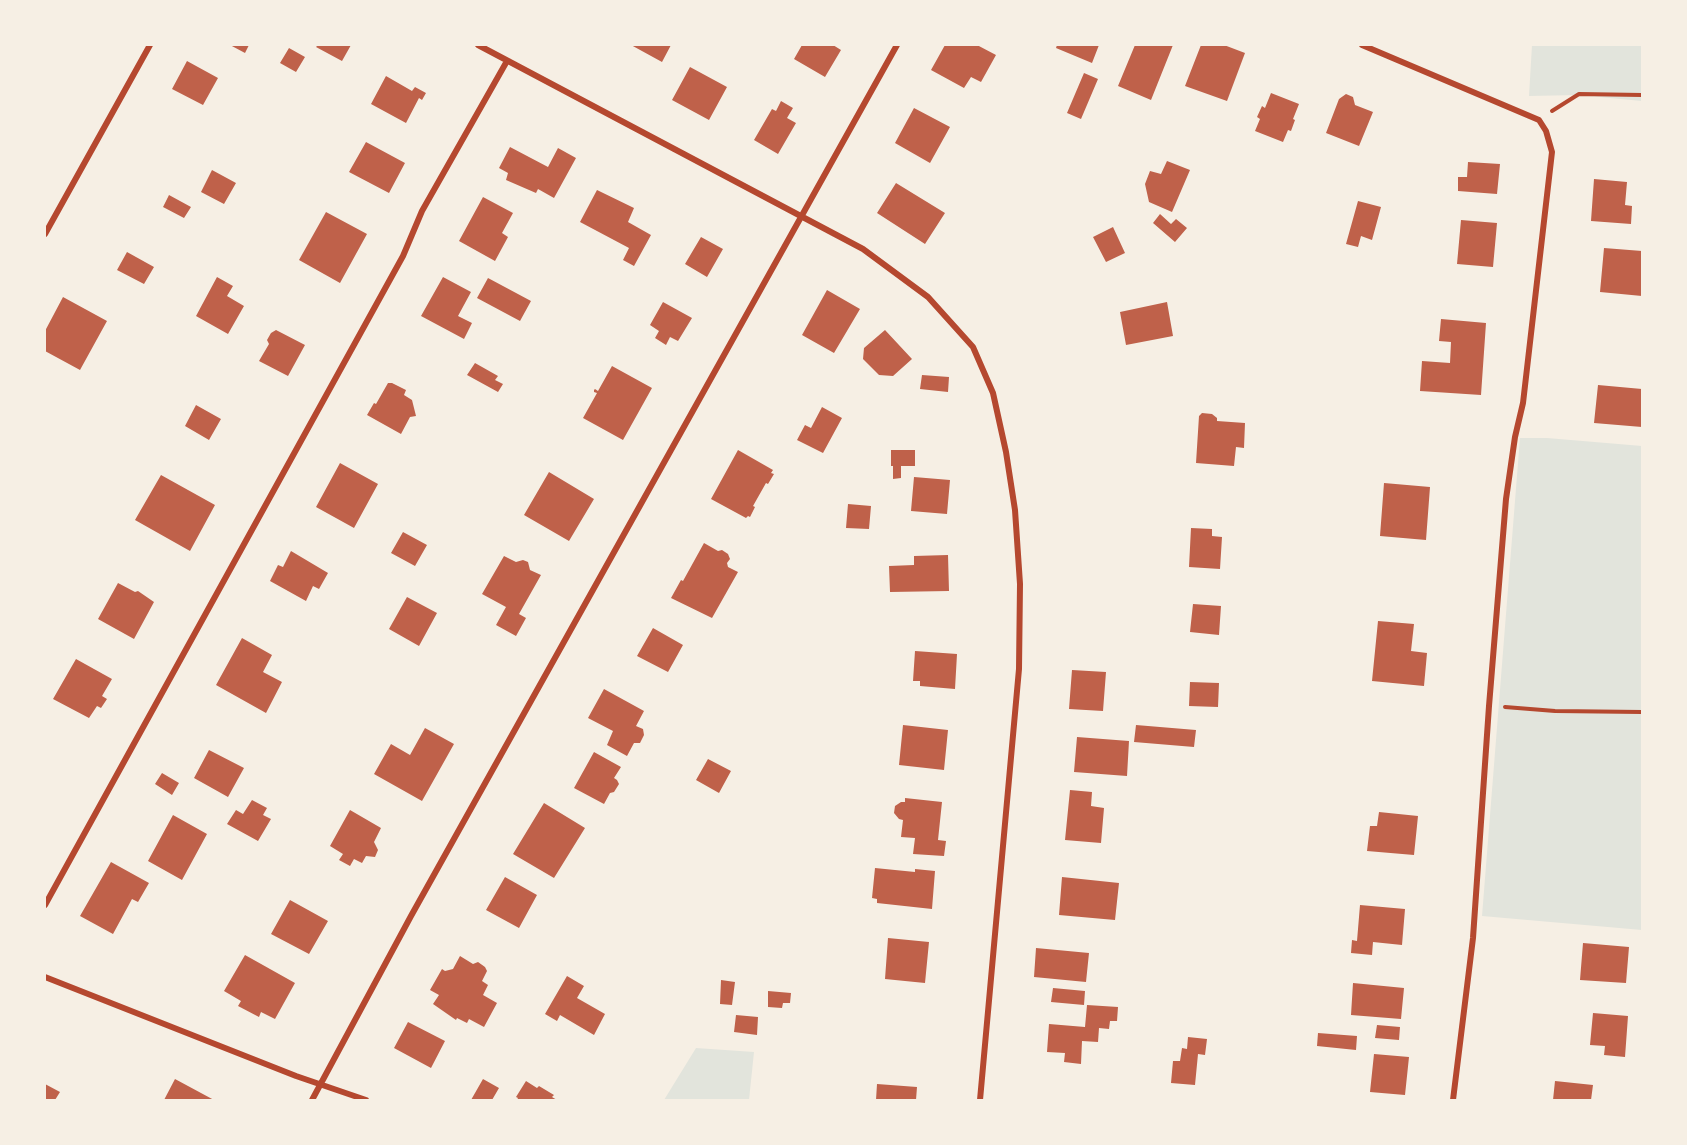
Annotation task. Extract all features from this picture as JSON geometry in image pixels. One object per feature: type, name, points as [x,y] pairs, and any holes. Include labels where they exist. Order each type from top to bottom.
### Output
[{"type":"street","points":[[45,234],[150,45]]},
{"type":"street","points":[[478,45],[863,249],[927,297],[973,347],[993,393],[1006,452],[1015,510],[1020,584],[1019,669],[980,1100]]},
{"type":"street","points":[[312,1100],[417,906],[897,45]]},
{"type":"street","points":[[1362,45],[1539,120],[1546,131],[1552,152],[1523,403],[1515,437],[1506,499],[1473,938],[1453,1100]]},
{"type":"street","points":[[45,905],[381,297],[403,256],[422,212],[507,61]]},
{"type":"street","points":[[45,977],[321,1085],[366,1100]]},
{"type":"path","points":[[1539,120],[1579,94],[1642,95]]},
{"type":"path","points":[[1489,706],[1554,711],[1642,712]]},
{"type":"shaded area","points":[[1532,45],[1642,45],[1642,101],[1578,95],[1529,96]]},
{"type":"shaded area","points":[[1520,438],[1642,446],[1642,930],[1482,916]]},
{"type":"shaded area","points":[[696,1048],[754,1052],[749,1100],[664,1100]]},
{"type":"building","points":[[230,45],[249,45],[245,53]]},
{"type":"building","points":[[318,45],[351,45],[342,61],[316,47]]},
{"type":"building","points":[[631,45],[671,45],[662,62]]},
{"type":"building","points":[[802,45],[833,45],[841,50],[825,77],[794,59]]},
{"type":"building","points":[[945,45],[977,45],[996,55],[981,82],[971,77],[964,88],[931,70]]},
{"type":"building","points":[[1057,45],[1099,45],[1092,63],[1056,48]]},
{"type":"building","points":[[1135,45],[1173,45],[1151,100],[1118,86]]},
{"type":"building","points":[[1201,45],[1224,45],[1245,53],[1227,101],[1185,86]]},
{"type":"building","points":[[289,48],[305,57],[296,72],[280,63]]},
{"type":"building","points":[[187,61],[218,78],[203,105],[172,89]]},
{"type":"building","points":[[690,67],[727,87],[709,120],[672,100]]},
{"type":"building","points":[[1084,73],[1098,79],[1081,119],[1067,113]]},
{"type":"building","points":[[386,76],[412,91],[415,87],[426,93],[422,100],[419,98],[406,123],[371,104]]},
{"type":"building","points":[[1271,93],[1299,104],[1291,131],[1288,130],[1283,142],[1255,131],[1260,119],[1257,117],[1262,106],[1265,108]]},
{"type":"building","points":[[1346,94],[1353,97],[1355,105],[1373,112],[1359,146],[1326,133],[1339,99]]},
{"type":"building","points":[[781,101],[793,108],[787,118],[796,123],[778,154],[754,140],[772,109],[776,111]]},
{"type":"building","points":[[914,108],[950,127],[930,163],[895,143]]},
{"type":"building","points":[[366,142],[405,163],[389,193],[349,172]]},
{"type":"building","points":[[510,147],[548,167],[558,148],[576,158],[554,198],[538,189],[536,193],[506,180],[508,173],[499,168]]},
{"type":"building","points":[[1167,161],[1190,170],[1172,212],[1149,202],[1145,184],[1150,171],[1161,174]]},
{"type":"building","points":[[1468,162],[1500,164],[1497,194],[1458,191],[1458,177],[1467,177]]},
{"type":"building","points":[[212,170],[236,183],[224,204],[201,192]]},
{"type":"building","points":[[1594,179],[1627,182],[1625,205],[1632,206],[1631,224],[1591,221]]},
{"type":"building","points":[[896,183],[945,213],[925,244],[877,213]]},
{"type":"building","points":[[597,190],[634,208],[628,222],[651,235],[634,266],[623,260],[629,248],[580,222]]},
{"type":"building","points":[[169,195],[191,207],[184,218],[163,207]]},
{"type":"building","points":[[483,197],[513,213],[502,233],[508,237],[495,261],[459,241]]},
{"type":"building","points":[[1358,201],[1381,207],[1372,240],[1361,236],[1358,247],[1346,244]]},
{"type":"building","points":[[326,212],[367,234],[340,283],[299,260]]},
{"type":"building","points":[[1160,214],[1171,224],[1176,219],[1187,228],[1175,242],[1153,223]]},
{"type":"building","points":[[1461,220],[1497,223],[1493,267],[1457,264]]},
{"type":"building","points":[[1113,227],[1125,253],[1106,262],[1093,237]]},
{"type":"building","points":[[701,237],[723,249],[707,277],[685,264]]},
{"type":"building","points":[[1604,248],[1642,251],[1642,296],[1600,292]]},
{"type":"building","points":[[127,252],[154,267],[144,284],[117,270]]},
{"type":"building","points":[[217,277],[233,286],[227,296],[244,306],[228,334],[196,316]]},
{"type":"building","points":[[443,277],[471,292],[458,316],[472,323],[464,339],[421,316]]},
{"type":"building","points":[[488,278],[531,301],[520,321],[477,298]]},
{"type":"building","points":[[827,290],[860,309],[834,353],[802,335]]},
{"type":"building","points":[[63,297],[107,321],[80,370],[45,351],[45,331]]},
{"type":"building","points":[[663,302],[692,318],[678,341],[670,337],[666,345],[655,338],[659,331],[650,325]]},
{"type":"building","points":[[1167,302],[1173,336],[1126,345],[1120,312]]},
{"type":"building","points":[[1441,319],[1486,323],[1481,395],[1420,391],[1422,361],[1450,363],[1451,342],[1439,341]]},
{"type":"building","points":[[276,330],[305,345],[288,376],[259,361],[269,344],[267,340]]},
{"type":"building","points":[[885,330],[912,359],[893,376],[879,375],[863,359],[864,348]]},
{"type":"building","points":[[475,363],[498,376],[495,380],[503,384],[498,392],[467,375]]},
{"type":"building","points":[[612,366],[652,388],[623,440],[583,418],[597,393],[594,390],[598,391]]},
{"type":"building","points":[[922,375],[949,377],[948,392],[920,389]]},
{"type":"building","points":[[388,383],[406,390],[404,395],[412,400],[416,416],[410,417],[401,434],[367,415]]},
{"type":"building","points":[[1598,385],[1642,389],[1642,427],[1594,423]]},
{"type":"building","points":[[196,405],[221,419],[209,440],[185,426]]},
{"type":"building","points":[[822,407],[842,418],[823,453],[797,440],[805,425],[811,428]]},
{"type":"building","points":[[1202,413],[1212,414],[1217,421],[1245,423],[1244,448],[1236,447],[1234,466],[1196,463],[1199,416]]},
{"type":"building","points":[[738,450],[773,470],[771,473],[774,474],[753,506],[755,507],[750,517],[746,518],[711,499]]},
{"type":"building","points":[[891,450],[915,450],[915,466],[901,466],[901,478],[893,479]]},
{"type":"building","points":[[340,463],[378,484],[354,528],[316,507]]},
{"type":"building","points":[[549,472],[594,499],[569,541],[524,515]]},
{"type":"building","points":[[161,475],[215,505],[190,551],[135,520]]},
{"type":"building","points":[[914,477],[950,480],[947,514],[911,511]]},
{"type":"building","points":[[1384,483],[1430,487],[1426,540],[1380,536]]},
{"type":"building","points":[[848,504],[871,506],[869,529],[846,528]]},
{"type":"building","points":[[1191,528],[1212,529],[1212,536],[1222,537],[1220,569],[1189,567]]},
{"type":"building","points":[[403,532],[427,545],[415,566],[391,553]]},
{"type":"building","points":[[704,543],[728,554],[730,559],[727,563],[728,567],[738,572],[712,618],[671,598]]},
{"type":"building","points":[[291,551],[328,573],[319,589],[313,586],[306,601],[270,581],[278,565],[283,567]]},
{"type":"building","points":[[948,555],[949,591],[890,592],[889,566],[914,565],[914,556]]},
{"type":"building","points":[[504,556],[516,562],[523,560],[528,562],[530,570],[541,575],[519,614],[526,618],[516,636],[496,625],[506,607],[482,594]]},
{"type":"building","points":[[118,583],[135,592],[138,591],[154,602],[134,639],[98,619]]},
{"type":"building","points":[[407,597],[437,613],[419,646],[389,629]]},
{"type":"building","points":[[1193,604],[1221,606],[1219,635],[1190,632]]},
{"type":"building","points":[[1378,621],[1414,624],[1411,651],[1427,653],[1424,686],[1372,681]]},
{"type":"building","points":[[653,628],[683,645],[668,672],[637,656]]},
{"type":"building","points":[[242,638],[272,655],[263,672],[282,682],[266,713],[216,685]]},
{"type":"building","points":[[915,651],[957,654],[955,689],[920,686],[920,681],[913,681]]},
{"type":"building","points":[[76,659],[112,679],[102,696],[107,699],[101,708],[97,706],[89,718],[53,699]]},
{"type":"building","points":[[1072,670],[1106,672],[1103,711],[1069,709]]},
{"type":"building","points":[[1190,682],[1219,683],[1218,707],[1189,706]]},
{"type":"building","points":[[604,689],[644,711],[636,726],[643,729],[644,735],[640,743],[634,743],[627,756],[607,745],[613,731],[588,718]]},
{"type":"building","points":[[903,725],[948,730],[944,770],[899,765]]},
{"type":"building","points":[[1136,725],[1196,730],[1194,747],[1134,742]]},
{"type":"building","points":[[425,728],[454,744],[422,801],[374,774],[391,744],[410,755]]},
{"type":"building","points":[[1077,737],[1129,741],[1127,776],[1074,772]]},
{"type":"building","points":[[209,750],[244,768],[228,797],[194,778]]},
{"type":"building","points":[[594,752],[621,767],[614,778],[619,784],[604,804],[574,788]]},
{"type":"building","points":[[708,759],[731,771],[719,793],[696,780]]},
{"type":"building","points":[[162,773],[179,783],[172,795],[155,784]]},
{"type":"building","points":[[1070,790],[1092,792],[1091,806],[1104,808],[1101,843],[1065,840]]},
{"type":"building","points":[[905,798],[942,802],[938,840],[946,841],[944,856],[913,854],[915,838],[901,837],[903,820],[894,813],[895,806],[905,802]]},
{"type":"building","points":[[252,800],[267,808],[263,815],[271,819],[258,841],[227,824],[236,810],[243,814]]},
{"type":"building","points":[[544,803],[585,828],[554,878],[513,854]]},
{"type":"building","points":[[350,810],[381,828],[374,842],[378,850],[375,857],[366,856],[362,863],[354,859],[350,866],[339,860],[343,854],[330,846]]},
{"type":"building","points":[[1379,812],[1418,816],[1414,855],[1367,851],[1370,826],[1377,826]]},
{"type":"building","points":[[173,815],[207,834],[182,880],[148,861]]},
{"type":"building","points":[[111,862],[149,883],[138,902],[132,899],[113,934],[80,916]]},
{"type":"building","points":[[875,868],[915,872],[915,869],[935,871],[932,909],[877,903],[877,899],[872,898]]},
{"type":"building","points":[[505,877],[537,895],[519,928],[486,910]]},
{"type":"building","points":[[1062,877],[1119,883],[1115,920],[1059,915]]},
{"type":"building","points":[[290,900],[328,921],[309,954],[271,934]]},
{"type":"building","points":[[1360,905],[1405,909],[1402,945],[1373,942],[1372,955],[1351,953],[1352,940],[1357,941]]},
{"type":"building","points":[[888,938],[929,942],[925,983],[885,979]]},
{"type":"building","points":[[1583,943],[1629,947],[1626,983],[1580,980]]},
{"type":"building","points":[[1036,948],[1089,953],[1086,982],[1034,977]]},
{"type":"building","points":[[245,955],[295,983],[275,1019],[261,1012],[259,1017],[238,1006],[241,1001],[224,991]]},
{"type":"building","points":[[460,956],[473,964],[478,962],[487,971],[482,981],[488,985],[483,995],[497,1003],[484,1027],[469,1019],[467,1023],[457,1018],[456,1020],[433,1004],[439,995],[430,990],[442,969],[445,971],[453,969]]},
{"type":"building","points":[[567,976],[584,986],[577,998],[605,1014],[594,1035],[560,1015],[557,1021],[545,1014]]},
{"type":"building","points":[[721,980],[735,982],[732,1005],[720,1004]]},
{"type":"building","points":[[1353,983],[1404,988],[1401,1019],[1351,1015]]},
{"type":"building","points":[[1053,988],[1085,991],[1084,1005],[1051,1002]]},
{"type":"building","points":[[768,991],[791,993],[790,1003],[783,1003],[782,1008],[768,1007]]},
{"type":"building","points":[[1087,1005],[1118,1007],[1117,1021],[1110,1021],[1109,1029],[1099,1028],[1098,1042],[1082,1041],[1081,1064],[1064,1062],[1065,1053],[1047,1052],[1049,1024],[1085,1027]]},
{"type":"building","points":[[1593,1013],[1628,1016],[1625,1057],[1604,1055],[1605,1046],[1590,1045]]},
{"type":"building","points":[[736,1015],[758,1017],[757,1035],[734,1032]]},
{"type":"building","points":[[408,1022],[445,1041],[431,1068],[394,1048]]},
{"type":"building","points":[[1377,1025],[1400,1027],[1399,1040],[1375,1038]]},
{"type":"building","points":[[1318,1033],[1357,1036],[1356,1050],[1317,1046]]},
{"type":"building","points":[[1188,1037],[1207,1039],[1205,1055],[1198,1054],[1195,1085],[1171,1083],[1173,1061],[1180,1061],[1182,1048],[1187,1049]]},
{"type":"building","points":[[1374,1054],[1409,1057],[1405,1095],[1370,1092]]},
{"type":"building","points":[[175,1079],[214,1100],[164,1100]]},
{"type":"building","points":[[483,1079],[499,1088],[492,1100],[471,1100]]},
{"type":"building","points":[[526,1081],[554,1095],[552,1097],[557,1100],[517,1100],[516,1097]]},
{"type":"building","points":[[1555,1081],[1593,1085],[1591,1100],[1553,1100]]},
{"type":"building","points":[[45,1084],[60,1092],[55,1100],[45,1100]]},
{"type":"building","points":[[877,1084],[917,1087],[916,1100],[876,1100]]}]
